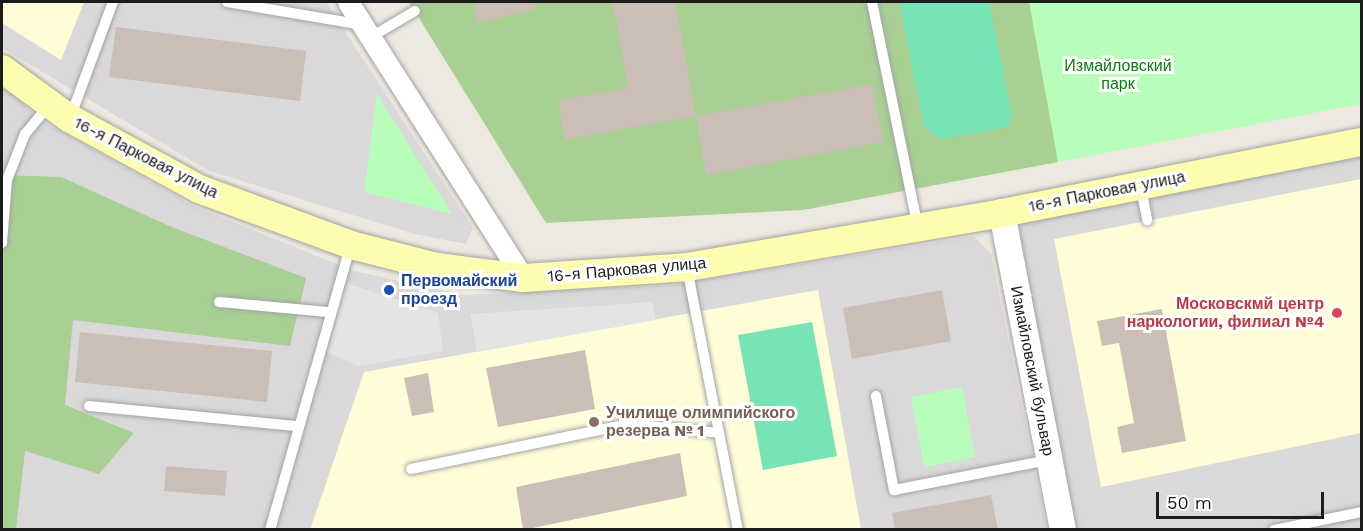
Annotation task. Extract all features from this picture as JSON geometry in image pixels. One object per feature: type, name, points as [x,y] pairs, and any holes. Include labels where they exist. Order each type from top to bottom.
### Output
[{"type":"main road","name":"16-я Парковая улица","points":[[2,69],[59,112],[199,189],[351,245],[437,267],[523,278],[687,267],[1002,213],[1362,142]]},
{"type":"street","points":[[348,2],[523,278]]},
{"type":"street","name":"Измайловский бульвар","points":[[1002,213],[1063,530]]},
{"type":"lane","points":[[2,243],[7,180],[25,134],[59,112],[113,2]]},
{"type":"lane","points":[[227,2],[367,31],[415,11]]},
{"type":"lane","points":[[872,2],[918,228]]},
{"type":"lane","points":[[1140,185],[1147,220]]},
{"type":"lane","points":[[270,530],[296,426],[351,245]]},
{"type":"lane","points":[[687,267],[738,530]]},
{"type":"lane","points":[[219,302],[329,312]]},
{"type":"lane","points":[[876,396],[894,490],[1049,460]]},
{"type":"lane","points":[[89,406],[296,426]]},
{"type":"lane","points":[[411,469],[628,424],[719,433]]},
{"type":"lane","points":[[1274,530],[1362,512]]},
{"type":"shaded area","points":[[2,2],[326,2],[473,228],[466,244],[415,234],[209,171],[2,48]]},
{"type":"shaded area","points":[[2,2],[84,2],[61,60],[2,23]]},
{"type":"shaded area","points":[[2,85],[42,121],[196,207],[354,271],[464,295],[672,285],[974,236],[991,254],[1047,529],[2,529]]},
{"type":"shaded area","points":[[1361,151],[1361,529],[1075,529],[1017,228],[1020,221]]},
{"type":"shaded area","points":[[1361,179],[1361,433],[1101,487],[1054,239]]},
{"type":"shaded area","points":[[343,282],[438,313],[443,351],[359,366],[324,351]]},
{"type":"shaded area","name":"Училище олимпийского резерва № 1","points":[[818,290],[861,529],[310,530],[364,372]]},
{"type":"shaded area","points":[[653,302],[656,320],[477,352],[470,314]]},
{"type":"green space","points":[[409,2],[1361,2],[1056,140],[1058,162],[803,210],[546,223]]},
{"type":"green space","points":[[899,2],[989,2],[1012,116],[1008,127],[942,139],[924,127]]},
{"type":"green space","name":"Измайловский парк","points":[[1029,2],[1361,2],[1361,104],[1058,162]]},
{"type":"green space","points":[[377,94],[452,214],[364,192]]},
{"type":"green space","points":[[2,175],[61,177],[174,228],[306,278],[290,346],[73,320],[65,405],[134,433],[99,474],[25,451],[16,529],[2,530]]},
{"type":"green space","points":[[812,322],[837,456],[763,470],[738,335]]},
{"type":"green space","points":[[962,387],[975,457],[924,467],[911,397]]},
{"type":"building","points":[[473,2],[534,2],[535,10],[477,22]]},
{"type":"building","points":[[613,2],[675,2],[696,116],[565,140],[558,100],[628,88]]},
{"type":"building","points":[[116,27],[306,51],[300,101],[109,77]]},
{"type":"building","points":[[872,84],[883,142],[706,175],[696,116]]},
{"type":"building","points":[[942,290],[951,341],[852,359],[843,308]]},
{"type":"building","points":[[1162,309],[1186,441],[1122,453],[1117,427],[1134,423],[1119,343],[1102,346],[1097,321]]},
{"type":"building","points":[[80,332],[272,351],[267,402],[75,382]]},
{"type":"building","points":[[585,350],[595,409],[498,427],[486,368]]},
{"type":"building","points":[[428,373],[434,412],[412,416],[404,378]]},
{"type":"building","points":[[680,453],[687,496],[523,530],[516,487]]},
{"type":"building","points":[[166,466],[227,471],[225,496],[164,491]]},
{"type":"building","points":[[991,495],[998,530],[895,530],[892,513]]},
{"type":"place","name":"Первомайский проезд","points":[[389,290]]},
{"type":"place","name":"Московскмй центр наркологии, филиал №4","points":[[1337,313]]},
{"type":"place","name":"Училище олимпийского резерва № 1","points":[[594,422]]}]
